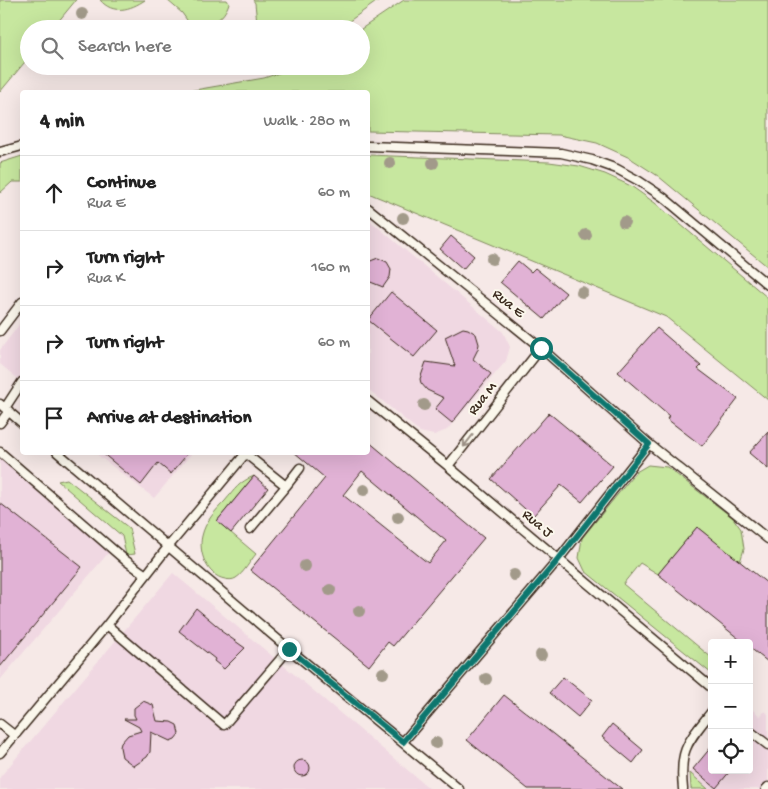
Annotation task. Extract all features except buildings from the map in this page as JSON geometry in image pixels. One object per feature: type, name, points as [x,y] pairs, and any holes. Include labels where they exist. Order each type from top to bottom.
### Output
[{"type":"lane","points":[[370,146],[530,152],[561,154],[592,160],[617,169],[663,197],[768,284]]},
{"type":"lane","points":[[0,152],[20,147]]},
{"type":"lane","name":"Rua E","points":[[370,210],[541,348],[649,444],[768,539]]},
{"type":"lane","points":[[0,331],[20,305]]},
{"type":"lane","name":"Rua M","points":[[448,466],[541,348]]},
{"type":"lane","points":[[0,423],[4,408],[20,385]]},
{"type":"lane","name":"Rua J","points":[[370,403],[708,685]]},
{"type":"lane","points":[[4,408],[20,421]]},
{"type":"lane","points":[[403,742],[558,560],[649,444]]},
{"type":"lane","points":[[0,452],[125,560],[146,575]]},
{"type":"lane","points":[[61,455],[289,649],[459,789]]},
{"type":"lane","points":[[0,753],[245,455]]},
{"type":"lane","points":[[249,455],[286,486]]},
{"type":"lane","points":[[250,529],[300,468]]},
{"type":"lane","points":[[107,625],[224,725],[289,649]]},
{"type":"lane","points":[[683,789],[681,768],[685,749],[708,716]]},
{"type":"lane","points":[[0,724],[14,736]]},
{"type":"lane","points":[[753,734],[768,746]]},
{"type":"shaded area","points":[[370,221],[503,332],[510,347],[506,361],[447,430],[434,435],[420,432],[370,391]]},
{"type":"shaded area","points":[[20,324],[20,380],[0,364],[0,350]]},
{"type":"shaded area","points":[[98,455],[190,455],[154,498]]},
{"type":"shaded area","points":[[0,456],[115,545],[0,680]]},
{"type":"shaded area","points":[[173,573],[430,789],[0,789],[0,777]]},
{"type":"shaded area","points":[[753,710],[760,716],[765,711],[768,714],[768,789],[708,789],[690,773],[708,751],[708,774],[753,774]]},
{"type":"green space","points":[[0,0],[76,0],[59,20],[20,20],[20,68],[0,92]]},
{"type":"green space","points":[[100,0],[145,0],[128,8],[116,9],[110,8]]},
{"type":"green space","points":[[167,0],[227,0],[229,3],[224,14],[217,20],[187,20]]},
{"type":"green space","points":[[253,0],[379,0],[351,20],[256,20]]},
{"type":"green space","points":[[404,0],[768,0],[768,267],[658,176],[630,158],[597,143],[559,135],[370,131],[370,90],[195,90],[273,75],[370,75],[370,23]]},
{"type":"green space","points":[[370,155],[549,162],[579,166],[605,174],[631,186],[655,203],[768,298],[768,400],[666,317],[370,194]]},
{"type":"green space","points":[[20,157],[20,182],[12,182],[0,193],[0,163]]},
{"type":"green space","points":[[648,465],[667,467],[733,518],[741,529],[744,549],[740,562],[697,527],[658,574],[640,563],[623,584],[708,655],[708,671],[585,571],[579,558],[582,538],[636,472]]},
{"type":"green space","points":[[254,476],[217,521],[256,554],[239,576],[235,579],[225,579],[213,573],[205,562],[201,549],[203,531],[211,517],[235,489],[241,483]]},
{"type":"green space","points":[[67,479],[129,528],[135,554],[126,555],[122,536],[58,481]]},
{"type":"green space","points":[[690,773],[708,789],[691,789]]},
{"type":"route","points":[[289,649],[403,742],[558,560],[649,444],[541,348]]}]
